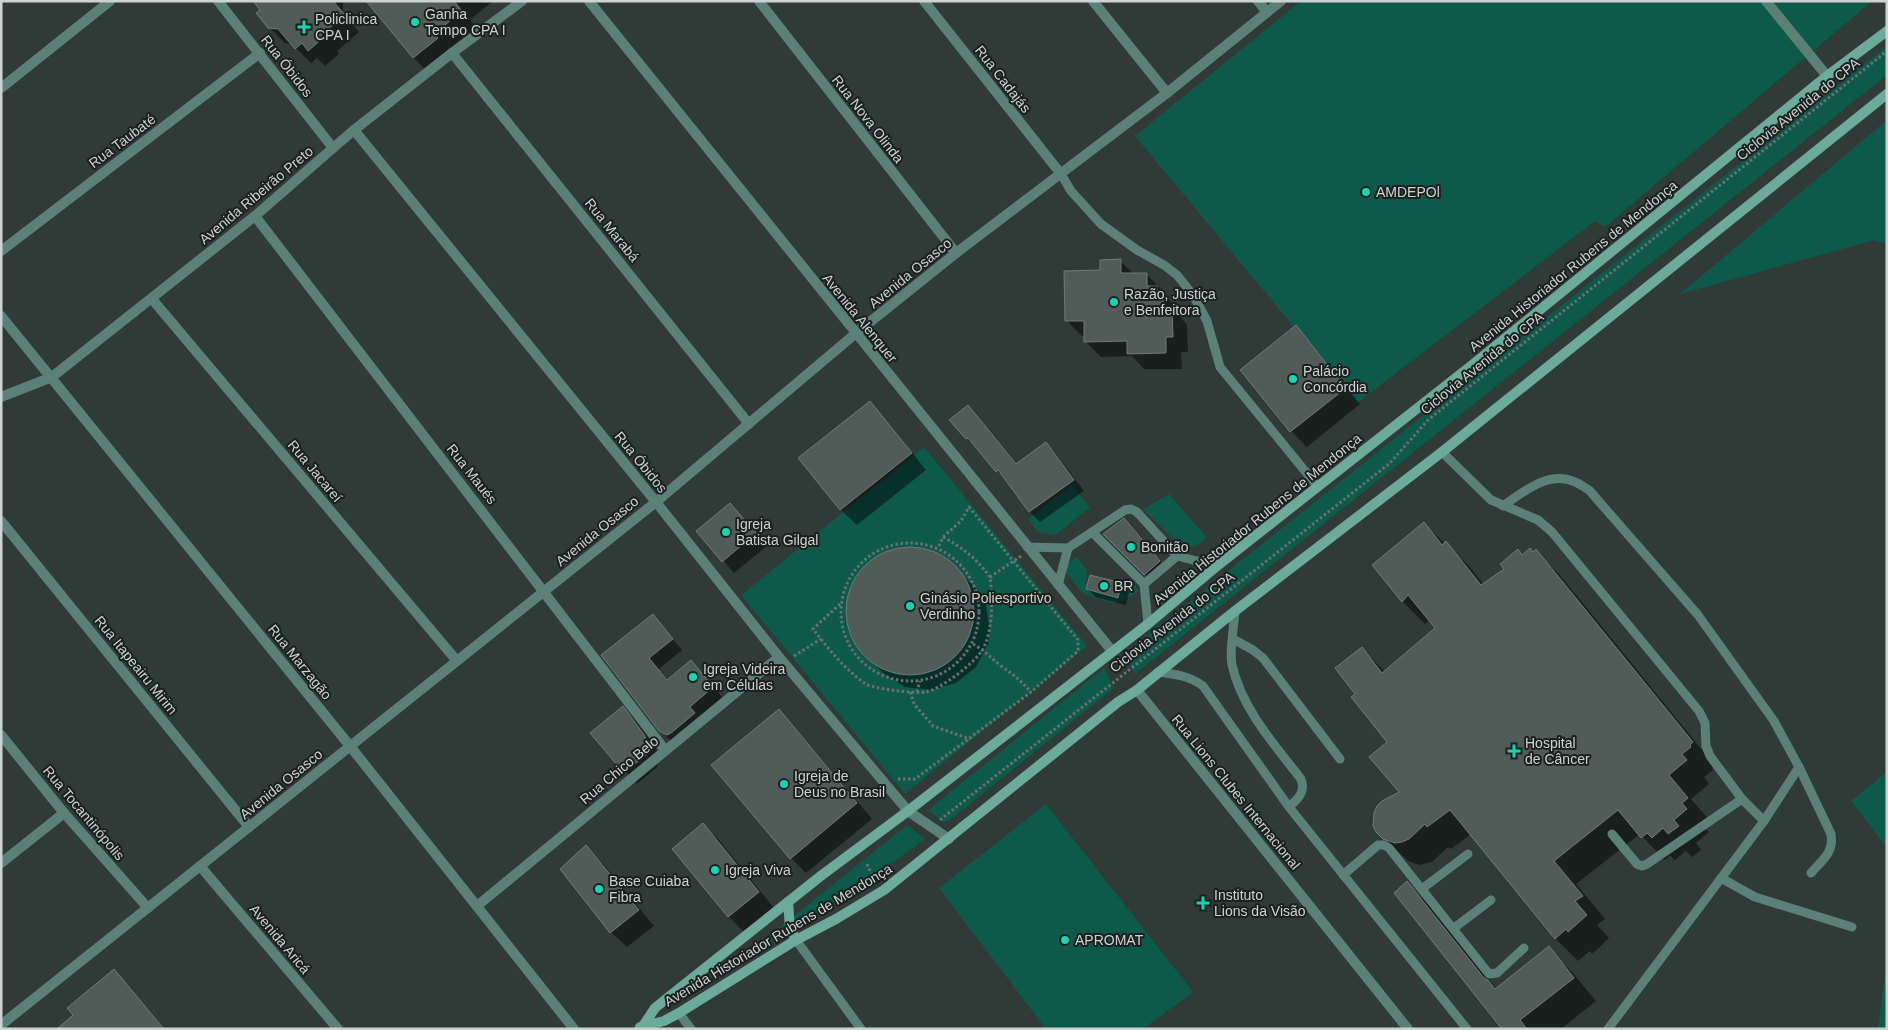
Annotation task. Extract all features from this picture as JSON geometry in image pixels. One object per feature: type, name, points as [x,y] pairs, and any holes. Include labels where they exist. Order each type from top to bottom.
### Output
[{"type":"main road","name":"Avenida Historiador Rubens de Mendonça","points":[[640,1027],[666,999],[788,902],[1148,624],[1217,566],[1471,366],[1828,76],[1887,31]]},
{"type":"main road","name":"Avenida Historiador Rubens de Mendonça","points":[[640,1027],[664,1021],[679,1013],[796,940],[836,920],[884,890],[1118,702],[1137,690],[1442,452],[1887,94]]},
{"type":"main road","points":[[788,902],[790,928],[796,940]]},
{"type":"street","points":[[1,88],[110,1]]},
{"type":"street","name":"Rua Óbidos","points":[[218,1],[333,148]]},
{"type":"street","name":"Avenida Ribeirão Preto","points":[[1,397],[52,377],[255,216],[354,130],[522,1]]},
{"type":"street","name":"Avenida Alenquer","points":[[589,1],[1112,652]]},
{"type":"street","name":"Rua Nova Olinda","points":[[760,1],[956,253]]},
{"type":"street","name":"Rua Cadajás","points":[[924,1],[1061,174]]},
{"type":"street","points":[[1093,1],[1167,93]]},
{"type":"street","points":[[1258,1],[1267,12]]},
{"type":"street","name":"Avenida Osasco","points":[[1,1025],[656,502],[855,334],[956,253],[1167,93],[1281,1]]},
{"type":"street","points":[[1766,1],[1828,76]]},
{"type":"street","name":"Rua Marabá","points":[[452,53],[750,424]]},
{"type":"street","name":"Rua Taubaté","points":[[1,251],[260,54]]},
{"type":"street","name":"Rua Óbidos","points":[[354,130],[656,502],[779,658],[908,811],[949,839]]},
{"type":"street","name":"Rua Maués","points":[[255,216],[545,590],[666,750]]},
{"type":"street","name":"Rua Jacareí","points":[[152,299],[457,661]]},
{"type":"street","name":"Rua Marzagão","points":[[1,316],[350,746],[574,1029]]},
{"type":"street","name":"Rua Itapeairu Mirim","points":[[1,521],[249,827]]},
{"type":"street","name":"Rua Chico Belo","points":[[477,906],[779,658]]},
{"type":"street","name":"Rua Lions Clubes Internacional","points":[[1137,690],[1408,1029]]},
{"type":"street","name":"Rua Tocantinópolis","points":[[1,735],[64,813],[148,908]]},
{"type":"street","points":[[1,862],[64,813]]},
{"type":"street","name":"Avenida Aricá","points":[[200,866],[338,1029]]},
{"type":"lane","points":[[1061,174],[1071,191],[1101,224],[1137,250],[1164,265],[1177,275],[1193,294],[1206,321],[1220,367],[1318,487]]},
{"type":"lane","points":[[1442,452],[1491,500],[1538,520],[1552,532],[1699,711],[1705,723],[1706,746],[1710,756],[1742,799],[1764,821]]},
{"type":"lane","points":[[1503,506],[1531,486],[1559,478],[1574,481],[1589,490],[1698,615],[1774,721],[1799,767],[1831,834],[1832,843],[1830,851],[1811,872]]},
{"type":"lane","points":[[1028,549],[1068,548],[1125,510],[1131,509],[1137,512],[1177,556],[1217,566]]},
{"type":"lane","points":[[1092,532],[1144,584],[1148,624]]},
{"type":"lane","points":[[1058,585],[1068,548]]},
{"type":"lane","points":[[1144,584],[1177,556]]},
{"type":"lane","points":[[1235,612],[1232,665],[1252,714],[1301,779],[1303,785],[1302,793],[1289,807]]},
{"type":"lane","points":[[1233,639],[1263,658],[1340,759]]},
{"type":"lane","points":[[1158,672],[1186,676],[1204,686],[1289,807],[1467,1029]]},
{"type":"lane","points":[[1608,1029],[1764,821],[1799,767]]},
{"type":"lane","points":[[1612,834],[1636,864],[1642,866],[1742,799]]},
{"type":"lane","points":[[1343,875],[1378,845],[1384,845],[1389,848],[1422,888],[1489,974],[1496,973],[1524,948]]},
{"type":"lane","points":[[1422,888],[1468,854]]},
{"type":"lane","points":[[1721,878],[1754,898],[1852,927]]},
{"type":"lane","points":[[1454,928],[1491,900]]},
{"type":"lane","points":[[796,940],[861,1029]]},
{"type":"lane","points":[[679,1013],[691,1029]]},
{"type":"path","name":"Ciclovia Avenida do CPA","points":[[932,827],[1390,463],[1428,420],[1887,51]]},
{"type":"path","points":[[892,779],[915,779],[1031,692],[1078,651],[1078,640],[969,507],[961,522],[943,537],[938,548]]},
{"type":"path","points":[[841,604],[813,629],[831,652],[867,685],[898,692],[926,692],[957,676],[983,649],[988,633],[992,599],[990,577],[962,547],[943,537]]},
{"type":"path","points":[[913,542],[938,548],[955,558],[969,574],[981,602],[978,631],[973,644],[957,664],[940,675],[920,681],[898,680],[878,674],[861,661],[849,644],[842,624],[841,604],[845,587],[855,569],[863,560],[877,550],[895,544],[913,542]]},
{"type":"path","points":[[990,577],[1028,549]]},
{"type":"path","points":[[981,602],[992,599]]},
{"type":"path","points":[[798,665],[792,657],[821,639]]},
{"type":"path","points":[[973,644],[983,649],[1016,676],[1031,692]]},
{"type":"path","points":[[917,692],[920,681]]},
{"type":"path","points":[[910,692],[914,704],[933,726],[970,739]]},
{"type":"path","points":[[867,864],[872,875]]},
{"type":"green space","name":"AMDEPOl","points":[[1301,1],[1872,1],[1605,227],[1595,221],[1357,403],[1135,136]]},
{"type":"green space","points":[[1887,46],[1887,75],[1135,674],[1124,654]]},
{"type":"green space","points":[[1887,120],[1887,245],[1875,240],[1680,294]]},
{"type":"green space","points":[[924,447],[1087,646],[905,794],[741,595]]},
{"type":"green space","points":[[1072,485],[1090,508],[1055,535],[1038,532],[1028,519]]},
{"type":"green space","points":[[1169,494],[1207,538],[1195,547],[1181,546],[1143,509]]},
{"type":"green space","points":[[1077,557],[1087,571],[1086,589],[1118,598],[1122,583],[1132,581],[1139,591],[1122,601],[1113,603],[1086,595],[1065,572],[1067,564]]},
{"type":"green space","points":[[1104,668],[1114,688],[950,820],[943,822],[928,810]]},
{"type":"green space","points":[[1887,772],[1887,848],[1851,801]]},
{"type":"green space","name":"APROMAT","points":[[1046,804],[1193,992],[1143,1029],[1046,1029],[939,888]]},
{"type":"green space","points":[[907,825],[925,839],[865,883],[737,962]]},
{"type":"green space","points":[[1887,958],[1887,1029],[1878,1029]]},
{"type":"building","name":"Policlinica CPA I","points":[[253,1],[333,1],[345,15],[322,34],[324,37],[308,51],[302,43],[295,49],[278,29],[268,28],[256,13],[260,10]]},
{"type":"building","name":"Ganha Tempo CPA I","points":[[366,1],[454,1],[462,11],[434,34],[438,38],[413,58]]},
{"type":"building","name":"Razão, Justiça e Benfeitora","points":[[1121,259],[1121,273],[1147,273],[1147,286],[1157,286],[1157,297],[1164,297],[1164,308],[1172,308],[1173,337],[1166,337],[1166,353],[1127,354],[1127,341],[1084,342],[1084,321],[1065,321],[1064,271],[1100,270],[1100,260]]},
{"type":"building","name":"Palácio Concórdia","points":[[1296,325],[1346,388],[1290,432],[1240,370]]},
{"type":"building","points":[[870,401],[912,453],[840,510],[798,458]]},
{"type":"building","points":[[968,405],[1016,464],[1046,442],[1074,480],[1029,512],[998,470],[996,472],[968,438],[966,439],[949,420]]},
{"type":"building","name":"Igreja Batista Gilgal","points":[[730,503],[756,533],[722,562],[696,531]]},
{"type":"building","name":"Bonitão","points":[[1124,518],[1160,561],[1144,575],[1103,534]]},
{"type":"building","points":[[1424,522],[1442,545],[1446,541],[1481,585],[1504,569],[1500,564],[1518,549],[1522,555],[1530,548],[1533,552],[1536,549],[1693,742],[1690,745],[1691,747],[1682,754],[1687,760],[1669,775],[1688,798],[1682,803],[1687,809],[1674,820],[1679,826],[1668,834],[1663,828],[1652,838],[1647,833],[1641,838],[1618,810],[1554,861],[1583,896],[1575,901],[1587,915],[1568,932],[1566,929],[1555,939],[1450,810],[1427,827],[1425,824],[1409,839],[1402,842],[1395,843],[1383,839],[1373,826],[1374,813],[1377,806],[1382,801],[1399,792],[1369,757],[1387,742],[1351,697],[1355,694],[1335,668],[1362,647],[1382,673],[1435,628],[1408,595],[1402,602],[1372,565]]},
{"type":"building","name":"Ginásio Poliesportivo Verdinho","points":[[910,547],[935,551],[956,565],[970,586],[974,611],[970,636],[956,657],[935,671],[910,675],[885,671],[864,657],[850,636],[846,611],[850,586],[864,565],[885,551]]},
{"type":"building","name":"BR","points":[[1090,575],[1122,583],[1118,598],[1086,589]]},
{"type":"building","points":[[653,614],[673,639],[649,658],[667,680],[691,660],[713,687],[690,707],[695,713],[667,735],[659,731],[601,655]]},
{"type":"building","points":[[623,706],[645,736],[647,750],[646,755],[624,773],[590,733]]},
{"type":"building","name":"Igreja de Deus no Brasil","points":[[779,709],[857,803],[790,859],[711,765]]},
{"type":"building","name":"Igreja Viva","points":[[703,823],[759,892],[728,917],[672,849]]},
{"type":"building","name":"Base Cuiaba Fibra","points":[[586,845],[639,910],[610,933],[560,869]]},
{"type":"building","points":[[1407,881],[1484,978],[1495,989],[1549,946],[1574,978],[1520,1020],[1527,1029],[1502,1029],[1394,893]]},
{"type":"building","points":[[114,969],[164,1029],[57,1029],[73,1015],[67,1008]]},
{"type":"place","name":"Ganha Tempo CPA I","points":[[415,22]]},
{"type":"place","name":"Policlinica CPA I","points":[[304,27]]},
{"type":"place","name":"AMDEPOl","points":[[1366,192]]},
{"type":"place","name":"Razão, Justiça e Benfeitora","points":[[1114,302]]},
{"type":"place","name":"Palácio Concórdia","points":[[1293,379]]},
{"type":"place","name":"Igreja Batista Gilgal","points":[[726,532]]},
{"type":"place","name":"Bonitão","points":[[1131,547]]},
{"type":"place","name":"BR","points":[[1104,586]]},
{"type":"place","name":"Ginásio Poliesportivo Verdinho","points":[[910,606]]},
{"type":"place","name":"Igreja Videira em Células","points":[[693,677]]},
{"type":"place","name":"Hospital de Câncer","points":[[1514,751]]},
{"type":"place","name":"Igreja de Deus no Brasil","points":[[784,784]]},
{"type":"place","name":"Igreja Viva","points":[[715,870]]},
{"type":"place","name":"Base Cuiaba Fibra","points":[[599,889]]},
{"type":"place","name":"Instituto Lions da Visão","points":[[1203,903]]},
{"type":"place","name":"APROMAT","points":[[1065,940]]}]
